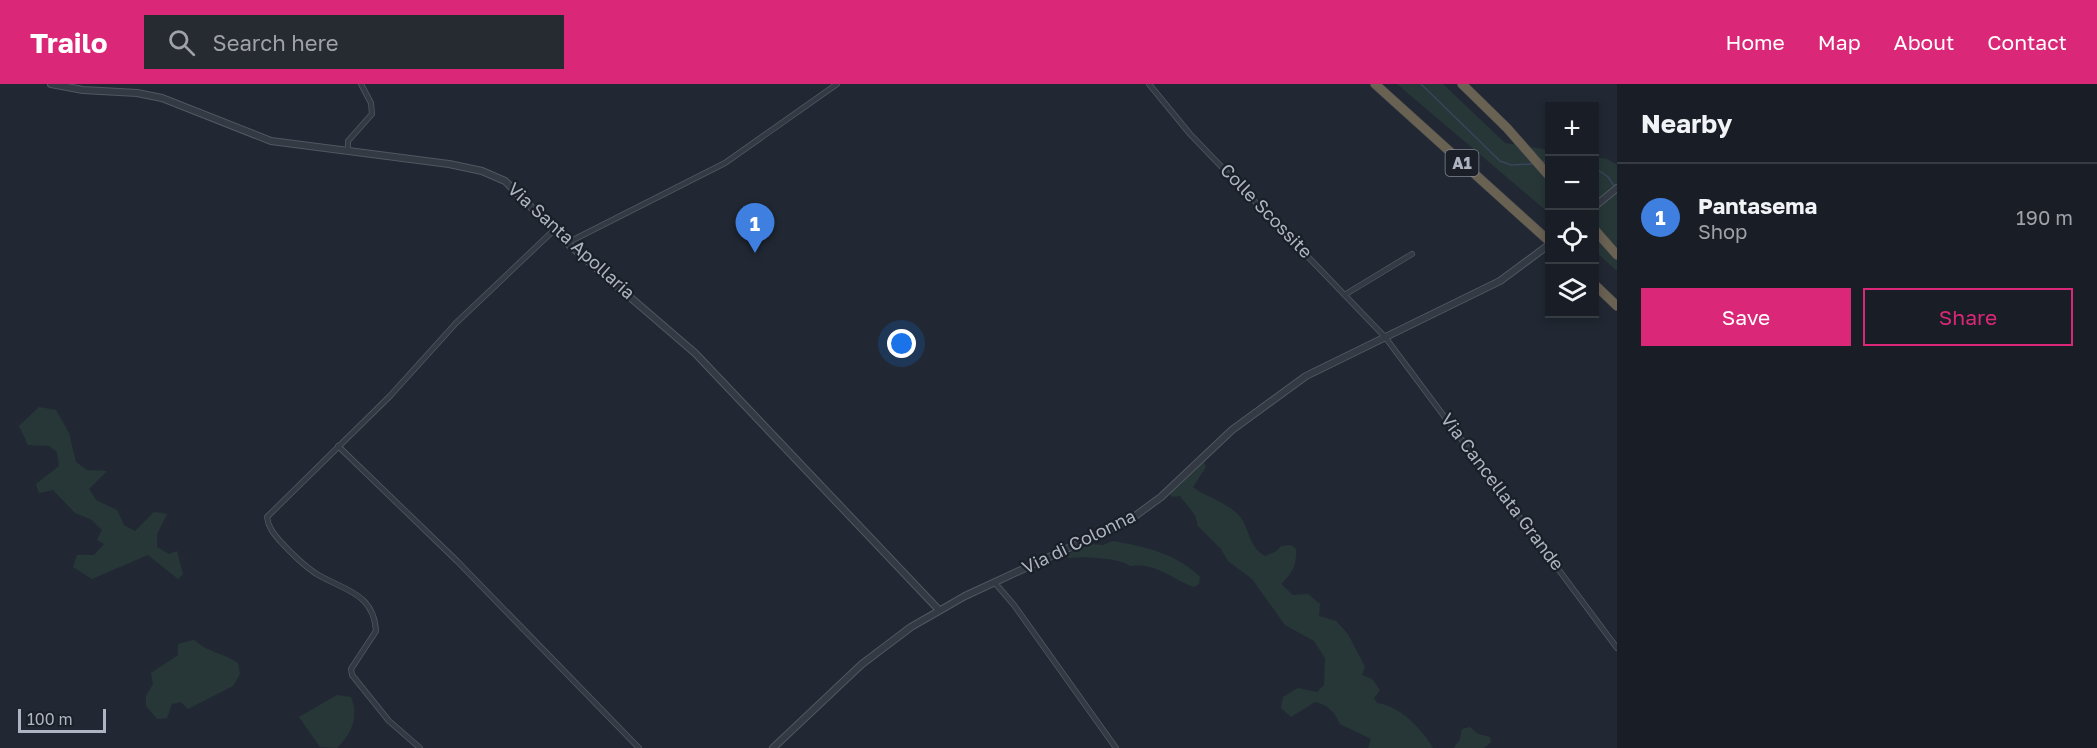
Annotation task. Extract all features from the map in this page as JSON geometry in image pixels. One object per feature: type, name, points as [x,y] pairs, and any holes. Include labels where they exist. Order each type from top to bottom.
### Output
[{"type":"highway","name":"A1","points":[[1375,84],[1545,238]]},
{"type":"highway","points":[[1462,84],[1545,172]]},
{"type":"highway","points":[[1599,235],[1617,255]]},
{"type":"highway","points":[[1599,289],[1617,306]]},
{"type":"street","name":"Via Santa Apollaria","points":[[51,84],[162,98],[219,118],[256,137],[449,164],[490,174],[515,188],[553,231],[711,368],[939,610]]},
{"type":"street","points":[[348,150],[348,141],[370,119],[372,112],[361,84]]},
{"type":"street","points":[[567,243],[725,163],[837,84]]},
{"type":"street","name":"Colle Scossite","points":[[1149,84],[1190,135],[1346,294],[1385,337]]},
{"type":"street","points":[[1599,203],[1617,188]]},
{"type":"street","points":[[420,748],[389,722],[351,673],[352,667],[376,631],[364,600],[352,590],[320,576],[302,563],[276,536],[267,520],[270,511],[390,396],[456,323],[553,231]]},
{"type":"street","name":"Via di Colonna","points":[[772,748],[862,664],[939,610],[1142,512],[1261,408],[1316,370],[1515,272],[1545,247]]},
{"type":"street","points":[[1346,294],[1412,254]]},
{"type":"street","name":"Via Cancellata Grande","points":[[1385,337],[1617,648]]},
{"type":"street","points":[[338,446],[457,561],[639,748]]},
{"type":"street","points":[[995,583],[1014,605],[1116,748]]},
{"type":"shaded area","points":[[1397,84],[1443,84],[1505,143],[1545,149],[1545,210]]},
{"type":"shaded area","points":[[1599,158],[1617,165],[1617,271],[1599,255]]},
{"type":"shaded area","points":[[39,407],[56,410],[69,433],[76,462],[87,470],[107,471],[89,489],[96,500],[117,510],[124,525],[135,531],[154,512],[167,514],[157,534],[157,547],[169,554],[177,551],[183,574],[178,579],[148,555],[92,579],[73,567],[77,555],[94,555],[104,544],[97,540],[102,530],[92,520],[75,513],[53,490],[39,493],[36,484],[59,466],[57,452],[49,446],[28,445],[19,426]]},
{"type":"shaded area","points":[[1203,461],[1206,467],[1193,487],[1233,510],[1243,521],[1253,545],[1260,553],[1265,556],[1277,551],[1281,546],[1291,545],[1296,549],[1293,569],[1281,584],[1293,595],[1308,594],[1320,604],[1319,616],[1336,621],[1348,634],[1365,667],[1362,675],[1372,679],[1380,690],[1374,698],[1377,703],[1394,709],[1410,720],[1433,748],[1368,748],[1371,739],[1340,724],[1336,716],[1324,705],[1315,702],[1291,717],[1281,708],[1283,697],[1298,688],[1317,692],[1324,685],[1325,658],[1314,641],[1285,625],[1252,579],[1228,561],[1221,549],[1198,526],[1195,515],[1180,496],[1172,497],[1169,493]]},
{"type":"shaded area","points":[[1112,541],[1159,552],[1181,562],[1200,577],[1199,584],[1194,587],[1147,566],[1130,566],[1119,561],[1100,558],[1068,558],[1068,554],[1091,544],[1103,545]]},
{"type":"shaded area","points":[[194,640],[238,663],[240,674],[233,686],[188,709],[181,702],[172,704],[167,718],[157,719],[146,706],[146,696],[153,684],[151,673],[178,655],[178,644]]},
{"type":"shaded area","points":[[337,695],[351,697],[354,711],[353,724],[347,737],[337,748],[320,747],[299,717]]},
{"type":"shaded area","points":[[1470,727],[1478,734],[1490,737],[1491,742],[1484,748],[1454,748],[1460,739],[1462,729]]},
{"type":"waterway","points":[[1421,84],[1500,161],[1511,165],[1532,164]]},
{"type":"waterway","points":[[1599,171],[1608,177],[1615,187]]},
{"type":"place","name":"Pantasema","points":[[755,253]]}]
